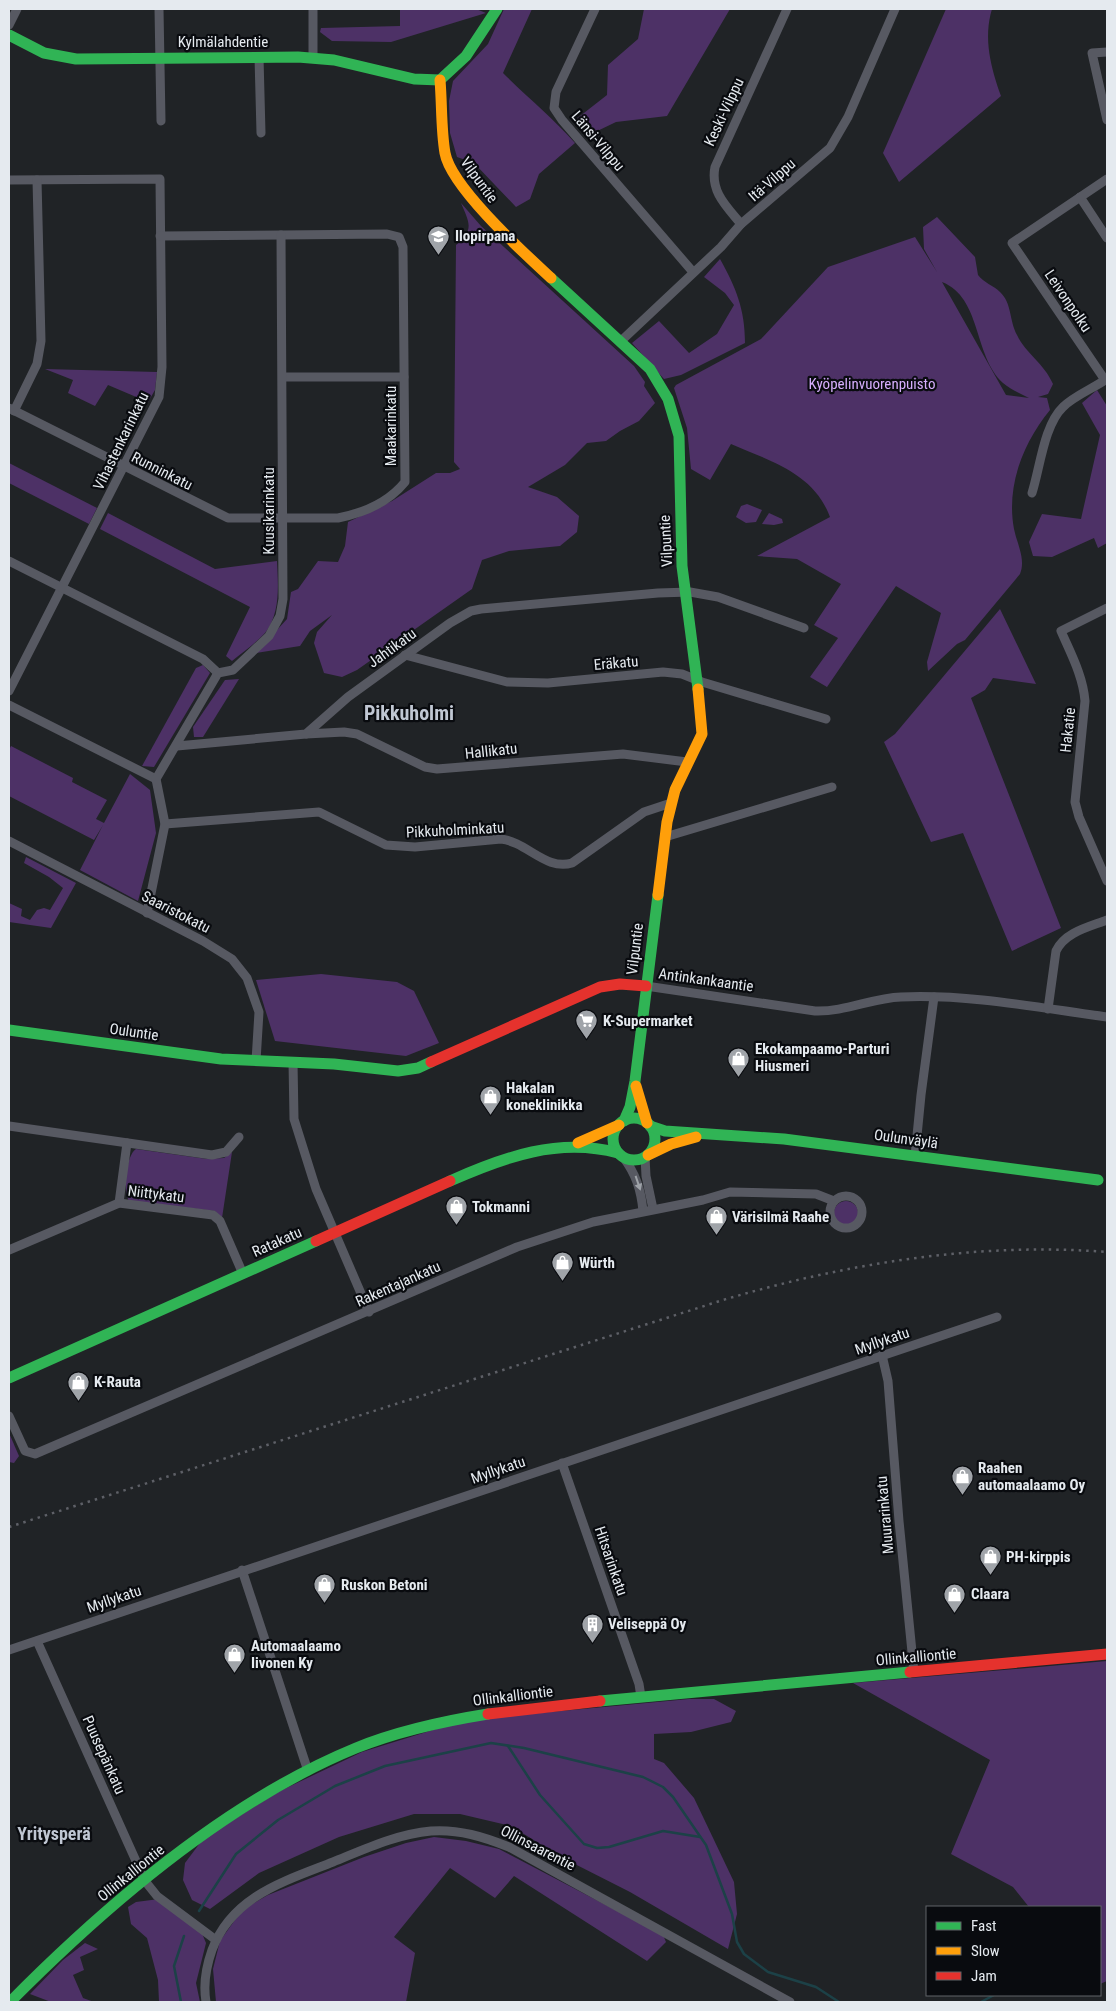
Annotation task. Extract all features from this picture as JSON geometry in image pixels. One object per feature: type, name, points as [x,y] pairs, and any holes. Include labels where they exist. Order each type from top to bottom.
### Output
[{"type":"street","points":[[9,25],[17,9]]},
{"type":"street","points":[[159,9],[161,120]]},
{"type":"street","points":[[313,9],[313,58]]},
{"type":"street","points":[[440,80],[455,70],[473,50],[497,9]]},
{"type":"street","name":"Länsi-Vilppu","points":[[595,9],[556,92],[554,108],[562,120],[693,272]]},
{"type":"street","name":"Keski-Vilppu","points":[[741,224],[714,188],[713,177],[715,167],[787,9]]},
{"type":"street","name":"Itä-Vilppu","points":[[621,341],[741,224],[830,148],[848,117],[895,9]]},
{"type":"street","name":"Kylmälahdentie","points":[[9,35],[56,57],[313,58],[360,65],[414,79],[440,80]]},
{"type":"street","points":[[1107,52],[1092,52],[1107,120]]},
{"type":"street","points":[[259,57],[261,133]]},
{"type":"street","name":"Vilpuntie","points":[[440,80],[445,154],[455,178],[515,245],[621,341],[657,379],[675,420],[679,443],[679,538],[684,592],[703,725],[702,734],[687,762],[671,803],[665,837],[635,1081],[630,1107],[622,1123]]},
{"type":"street","name":"Vihastenkarinkatu","points":[[9,691],[159,397],[162,367],[160,179],[37,180]]},
{"type":"street","points":[[1107,179],[1080,197],[1107,238]]},
{"type":"street","points":[[9,180],[37,180],[41,341],[37,364],[12,410]]},
{"type":"street","name":"Leivonpolku","points":[[1032,493],[1042,457],[1046,433],[1062,407],[1106,380],[1012,243],[1080,197]]},
{"type":"street","name":"Maakarinkatu","points":[[281,235],[387,234],[399,237],[403,247],[404,377],[404,482],[396,493],[383,502],[354,515],[338,518],[283,519]]},
{"type":"street","points":[[160,236],[281,235]]},
{"type":"street","name":"Kuusikarinkatu","points":[[218,673],[233,670],[269,636],[280,616],[283,599],[281,235]]},
{"type":"street","points":[[283,377],[404,377]]},
{"type":"street","name":"Runninkatu","points":[[12,410],[228,518],[283,519]]},
{"type":"street","points":[[9,561],[203,659],[218,673],[156,779],[165,824],[147,913]]},
{"type":"street","name":"Jahtikatu","points":[[306,734],[348,697],[450,622],[471,611],[684,592],[718,597],[804,628]]},
{"type":"street","name":"Hakatie","points":[[1107,608],[1061,631],[1080,673],[1084,695],[1075,802],[1079,817],[1107,881]]},
{"type":"street","name":"Eräkatu","points":[[405,655],[507,682],[548,683],[663,672],[682,674],[696,680],[826,719]]},
{"type":"street","points":[[9,705],[156,779]]},
{"type":"street","name":"Hallikatu","points":[[306,734],[344,732],[357,734],[425,767],[437,769],[623,754],[687,762]]},
{"type":"street","points":[[177,746],[306,734]]},
{"type":"street","points":[[665,837],[832,787]]},
{"type":"street","name":"Pikkuholminkatu","points":[[165,824],[318,812],[386,845],[415,847],[501,840],[512,841],[554,865],[563,866],[572,863],[644,812],[671,803]]},
{"type":"street","name":"Saaristokatu","points":[[9,841],[222,952],[243,971],[259,1012],[256,1061]]},
{"type":"street","points":[[1048,1009],[1056,951],[1059,944],[1067,937],[1107,920]]},
{"type":"street","name":"Antinkankaantie","points":[[256,1061],[408,1070],[460,1050],[600,987],[620,984],[646,986],[815,1011],[833,1011],[900,997],[934,997],[1107,1017]]},
{"type":"street","points":[[915,1156],[920,1094],[934,997]]},
{"type":"street","name":"Ouluntie","points":[[9,1030],[221,1059],[256,1061]]},
{"type":"street","points":[[293,1062],[294,1119],[316,1189],[370,1312]]},
{"type":"street","name":"Vilpuntie","points":[[635,1081],[649,1125]]},
{"type":"street","points":[[639,1119],[649,1125],[653,1132],[654,1144],[647,1156],[648,1210],[635,1174],[615,1148],[614,1136],[622,1123],[639,1119]]},
{"type":"street","name":"Ratakatu","points":[[563,1148],[588,1140],[622,1123]]},
{"type":"street","name":"Oulunväylä","points":[[649,1125],[665,1131],[784,1139],[1104,1181]]},
{"type":"street","points":[[9,1126],[212,1154],[226,1152],[239,1137]]},
{"type":"street","name":"Oulunväylä","points":[[647,1156],[671,1144],[709,1135]]},
{"type":"street","points":[[119,1203],[127,1143]]},
{"type":"street","name":"Ratakatu","points":[[9,1378],[488,1164],[528,1153],[563,1148],[598,1146],[621,1155]]},
{"type":"street","points":[[621,1155],[634,1160],[647,1156]]},
{"type":"street","name":"Rakentajankatu","points":[[9,1416],[25,1451],[35,1454],[370,1312],[517,1247],[593,1222],[737,1191],[816,1194],[834,1201]]},
{"type":"street","name":"Niittykatu","points":[[9,1250],[119,1203],[213,1215],[220,1221],[243,1274]]},
{"type":"street","name":"Myllykatu","points":[[9,1650],[997,1317]]},
{"type":"street","name":"Muurarinkatu","points":[[882,1355],[888,1381],[899,1521],[914,1672]]},
{"type":"street","name":"Hitsarinkatu","points":[[562,1463],[612,1603],[639,1684],[641,1697]]},
{"type":"street","points":[[242,1570],[308,1771]]},
{"type":"street","name":"Puusepänkatu","points":[[37,1641],[145,1881]]},
{"type":"street","name":"Ollinkalliontie","points":[[10,2001],[70,1944],[145,1881],[253,1800],[357,1748],[437,1723],[526,1708],[1107,1654]]},
{"type":"street","name":"Ollinsaarentie","points":[[206,2002],[206,1973],[216,1940],[224,1926],[242,1905],[268,1888],[402,1836],[424,1832],[451,1831],[487,1838],[509,1847],[790,2002]]},
{"type":"street","points":[[145,1881],[157,1896],[216,1940]]},
{"type":"green space","points":[[400,9],[476,9],[486,13],[391,42],[332,41],[320,32],[321,28],[400,26]]},
{"type":"green space","points":[[504,9],[532,9],[503,73],[575,143],[539,174],[530,199],[516,207],[474,163],[457,157],[450,133],[449,101],[453,81],[488,44]]},
{"type":"green space","points":[[644,9],[730,9],[667,116],[616,122],[589,135],[575,120],[607,95],[608,65],[638,39]]},
{"type":"green space","points":[[946,9],[992,9],[988,31],[989,53],[1001,96],[899,182],[883,153]]},
{"type":"green space","points":[[461,203],[481,226],[634,366],[645,382],[644,386],[655,403],[639,421],[606,441],[587,443],[565,465],[528,487],[557,497],[579,516],[577,532],[560,546],[509,551],[482,560],[472,589],[357,670],[342,677],[324,673],[314,643],[317,632],[332,615],[310,631],[300,646],[256,653],[287,619],[291,592],[298,589],[318,561],[338,562],[345,546],[348,522],[392,501],[436,473],[450,473],[460,469],[454,462],[456,245],[466,235],[469,226]]},
{"type":"green space","name":"Kyöpelinvuorenpuisto","points":[[937,217],[975,257],[978,275],[1004,296],[1009,306],[1017,335],[1025,348],[1045,370],[1053,384],[1048,394],[1038,397],[1047,398],[1050,410],[1032,436],[1025,451],[1019,466],[1012,497],[1014,529],[1022,557],[1022,568],[1020,574],[965,640],[957,644],[928,671],[927,662],[941,613],[896,586],[827,687],[810,677],[838,638],[814,625],[841,584],[797,559],[757,556],[830,517],[823,502],[813,489],[789,470],[731,444],[710,480],[691,469],[687,428],[674,388],[676,385],[761,339],[828,267],[915,237],[937,272],[924,249],[923,227]],"holes":[[[942,282],[955,290],[971,314],[986,358],[993,371],[1012,390],[1029,398],[1006,395]]]},
{"type":"green space","points":[[720,259],[731,280],[741,309],[745,343],[681,375],[664,379],[632,343],[659,321],[689,353],[717,334],[734,305],[725,293],[704,277]]},
{"type":"green space","points":[[45,369],[157,372],[155,390],[148,402],[108,385],[95,406],[68,393],[73,380]]},
{"type":"green space","points":[[1097,390],[1107,406],[1107,543],[1098,548],[1094,538],[1052,557],[1033,556],[1029,542],[1042,514],[1081,519],[1100,435],[1082,403]]},
{"type":"green space","points":[[9,463],[97,508],[89,524],[9,483]]},
{"type":"green space","points":[[747,504],[762,510],[756,522],[746,523],[736,517],[741,506]]},
{"type":"green space","points":[[108,513],[215,569],[277,561],[278,589],[276,607],[274,617],[265,633],[232,661],[226,656],[250,607],[100,529]]},
{"type":"green space","points":[[769,513],[782,519],[783,523],[774,525],[762,524]]},
{"type":"green space","points":[[1000,609],[1036,684],[993,678],[985,690],[971,698],[1061,928],[1012,951],[963,833],[931,842],[884,742],[895,734]]},
{"type":"green space","points":[[203,665],[210,673],[154,767],[142,766],[196,668]]},
{"type":"green space","points":[[239,679],[203,737],[194,737],[193,727],[225,680]]},
{"type":"green space","points":[[11,746],[73,778],[72,782],[107,800],[96,819],[104,823],[130,774],[150,790],[156,833],[138,901],[80,870],[103,825],[94,840],[9,796],[9,750]]},
{"type":"green space","points":[[26,857],[76,883],[51,928],[9,922],[9,903],[22,909],[21,916],[30,920],[37,910],[44,908],[50,910],[63,888],[49,877],[24,863]]},
{"type":"green space","points":[[321,974],[397,982],[414,991],[439,1043],[406,1056],[275,1041],[256,980]]},
{"type":"green space","points":[[136,1149],[207,1159],[224,1158],[232,1152],[222,1218],[215,1211],[129,1201],[126,1190],[126,1174],[130,1158]]},
{"type":"green space","points":[[846,1201],[854,1205],[858,1213],[854,1221],[846,1225],[838,1221],[834,1213],[838,1205]]},
{"type":"green space","points":[[9,1433],[19,1456],[14,1463],[9,1462]]},
{"type":"green space","points":[[1107,1661],[1107,1981],[1101,1984],[1101,1906],[1028,1906],[1013,1887],[951,1854],[990,1760],[853,1683]]},
{"type":"green space","points":[[689,1699],[714,1699],[736,1711],[731,1722],[691,1732],[654,1734],[654,1759],[664,1763],[694,1798],[734,1882],[737,1914],[728,1949],[630,1892],[561,1857],[511,1826],[460,1814],[414,1814],[339,1837],[259,1873],[210,1909],[192,1900],[183,1880],[185,1863],[203,1839],[278,1792],[362,1752],[465,1720]]},
{"type":"green space","points":[[434,1837],[466,1841],[499,1849],[663,1935],[666,1942],[647,1961],[514,1876],[495,1898],[450,1868],[394,1937],[415,1953],[406,2002],[216,2002],[213,1969],[220,1941],[242,1910],[268,1895],[364,1857],[406,1843]]},
{"type":"green space","points":[[159,1899],[201,1931],[206,1943],[196,1983],[200,2002],[159,2002],[158,1980],[147,1938],[131,1924],[128,1907],[136,1902]]},
{"type":"green space","points":[[85,1943],[98,1949],[80,1957],[84,1970],[73,1975],[83,1998],[94,2002],[51,2002],[30,1994],[63,1960]]},
{"type":"waterway","points":[[199,1911],[236,1854],[278,1820],[335,1786],[385,1766],[491,1743],[524,1748],[643,1777],[663,1787],[673,1797],[706,1845],[732,1914],[737,1942],[744,1954],[768,1972],[816,1987],[839,2002]]},
{"type":"waterway","points":[[508,1746],[540,1795],[584,1844],[597,1848],[609,1847],[663,1831],[700,1837]]},
{"type":"waterway","points":[[181,2002],[174,1966],[184,1936]]},
{"type":"waterway","points":[[981,2002],[992,1996]]},
{"type":"railway","points":[[9,1527],[723,1300],[817,1275],[913,1258],[961,1253],[1010,1250],[1107,1252]]},
{"type":"traffic: fast","points":[[440,80],[466,56],[497,9]]},
{"type":"traffic: fast","points":[[9,35],[44,53],[76,59],[298,57],[334,60],[414,79],[440,80]]},
{"type":"traffic: fast","points":[[551,278],[650,369],[668,399],[679,436],[682,566],[698,689]]},
{"type":"traffic: fast","points":[[624,1121],[630,1107],[635,1081],[658,895]]},
{"type":"traffic: fast","points":[[9,1030],[221,1059],[334,1064],[398,1071],[418,1068],[431,1062]]},
{"type":"traffic: fast","points":[[634,1118],[649,1124],[655,1139],[649,1154],[634,1160],[619,1154],[613,1139],[619,1124],[634,1118]]},
{"type":"traffic: fast","points":[[650,1126],[665,1131],[784,1139],[1098,1180]]},
{"type":"traffic: fast","points":[[450,1181],[511,1157],[553,1148],[574,1147],[618,1153]]},
{"type":"traffic: fast","points":[[9,1378],[316,1241]]},
{"type":"traffic: fast","points":[[600,1701],[910,1672]]},
{"type":"traffic: fast","points":[[10,2002],[47,1965],[128,1893],[171,1858],[262,1796],[309,1770],[356,1748],[388,1736],[421,1727],[488,1714]]},
{"type":"traffic: slow","points":[[440,80],[445,153],[450,167],[460,183],[490,219],[551,278]]},
{"type":"traffic: slow","points":[[658,895],[667,822],[675,790],[702,734],[698,689]]},
{"type":"traffic: slow","points":[[636,1086],[647,1123]]},
{"type":"traffic: slow","points":[[578,1143],[619,1125]]},
{"type":"traffic: slow","points":[[648,1155],[671,1144],[696,1137]]},
{"type":"traffic: jam","points":[[431,1062],[600,987],[620,984],[646,986]]},
{"type":"traffic: jam","points":[[316,1241],[450,1181]]},
{"type":"traffic: jam","points":[[910,1672],[1107,1654]]},
{"type":"traffic: jam","points":[[488,1714],[600,1701]]},
{"type":"place","name":"Ilopirpana","points":[[439,255]]},
{"type":"place","name":"K-Supermarket","points":[[587,1040]]},
{"type":"place","name":"Ekokampaamo-Parturi Hiusmeri","points":[[739,1077]]},
{"type":"place","name":"Hakalan koneklinikka","points":[[490,1116]]},
{"type":"place","name":"Tokmanni","points":[[456,1226]]},
{"type":"place","name":"Värisilmä Raahe","points":[[716,1236]]},
{"type":"place","name":"Würth","points":[[563,1282]]},
{"type":"place","name":"K-Rauta","points":[[78,1401]]},
{"type":"place","name":"Raahen automaalaamo Oy","points":[[962,1496]]},
{"type":"place","name":"PH-kirppis","points":[[990,1576]]},
{"type":"place","name":"Ruskon Betoni","points":[[325,1604]]},
{"type":"place","name":"Claara","points":[[955,1613]]},
{"type":"place","name":"Veliseppä Oy","points":[[592,1643]]},
{"type":"place","name":"Automaalaamo Iivonen Ky","points":[[235,1674]]},
{"type":"district","name":"Pikkuholmi","points":[[409,713]]},
{"type":"district","name":"Yritysperä","points":[[54,1834]]}]
